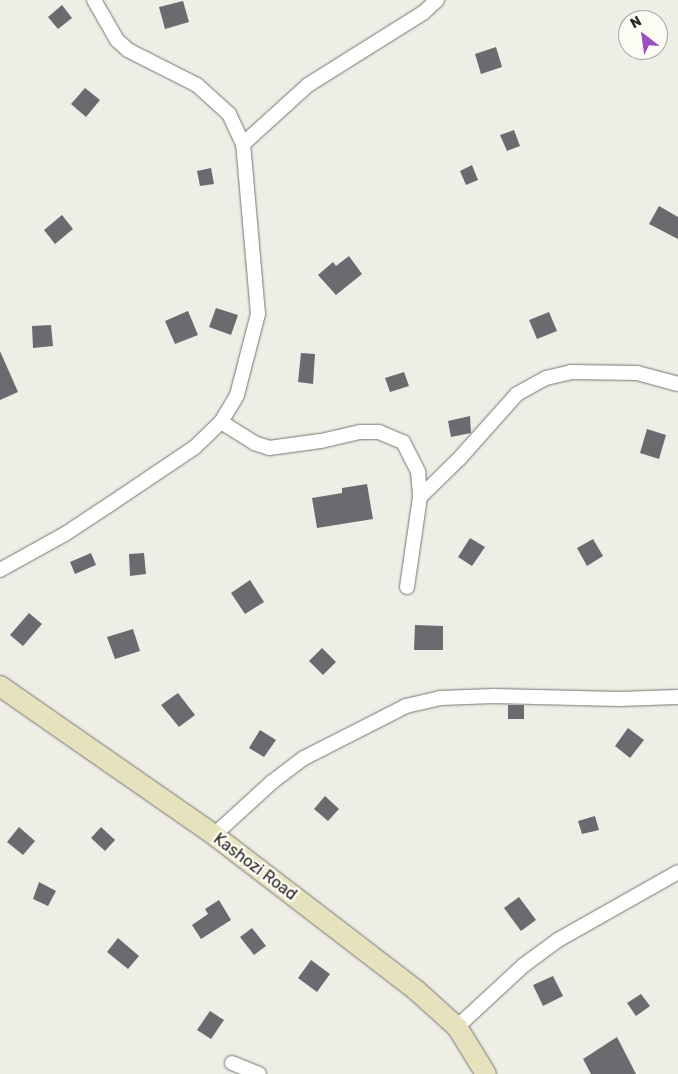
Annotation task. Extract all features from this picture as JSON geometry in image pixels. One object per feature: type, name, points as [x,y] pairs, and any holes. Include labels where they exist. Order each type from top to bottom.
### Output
[{"type":"main road","name":"Kashozi Road","points":[[0,686],[214,835],[423,995],[457,1027],[486,1074]]},
{"type":"street","points":[[0,570],[65,534],[196,447],[221,422],[237,395],[258,314],[243,144],[229,114],[214,98],[197,85],[128,50],[104,21],[94,0]]},
{"type":"street","points":[[243,144],[308,85],[424,13],[437,0]]},
{"type":"street","points":[[420,497],[459,460],[517,394],[546,378],[571,372],[637,373],[678,384]]},
{"type":"street","points":[[221,422],[254,443],[269,448],[313,443],[360,432],[393,436],[403,442],[412,455],[418,472],[420,497],[408,587]]},
{"type":"street","points":[[214,835],[272,782],[304,758],[406,706],[440,698],[494,696],[619,700],[678,697]]},
{"type":"street","points":[[457,1027],[482,1001],[558,940],[678,872]]},
{"type":"street","points":[[232,1063],[259,1074]]},
{"type":"building","points":[[183,1],[189,22],[165,29],[159,7]]},
{"type":"building","points":[[62,5],[72,18],[58,29],[48,17]]},
{"type":"building","points":[[496,47],[502,67],[481,74],[475,54]]},
{"type":"building","points":[[85,88],[100,100],[86,117],[71,104]]},
{"type":"building","points":[[514,130],[520,146],[507,151],[500,135]]},
{"type":"building","points":[[472,165],[478,180],[466,185],[460,171]]},
{"type":"building","points":[[211,168],[214,184],[200,186],[197,171]]},
{"type":"building","points":[[659,206],[678,217],[678,239],[649,224]]},
{"type":"building","points":[[62,215],[73,229],[55,244],[44,230]]},
{"type":"building","points":[[349,256],[362,274],[336,295],[318,275],[333,262],[336,266]]},
{"type":"building","points":[[216,308],[238,315],[231,335],[209,327]]},
{"type":"building","points":[[188,311],[198,335],[175,344],[165,321]]},
{"type":"building","points":[[549,312],[557,331],[537,339],[529,320]]},
{"type":"building","points":[[51,325],[53,346],[33,348],[32,326]]},
{"type":"building","points":[[0,351],[18,392],[0,400]]},
{"type":"building","points":[[301,353],[315,354],[313,384],[298,382]]},
{"type":"building","points":[[404,372],[409,386],[390,392],[385,378]]},
{"type":"building","points":[[470,416],[471,433],[451,437],[448,421]]},
{"type":"building","points":[[647,429],[666,435],[659,459],[640,453]]},
{"type":"building","points":[[367,484],[373,519],[317,528],[312,498],[342,493],[342,488]]},
{"type":"building","points":[[470,538],[485,547],[472,566],[458,557]]},
{"type":"building","points":[[593,539],[603,556],[587,566],[577,548]]},
{"type":"building","points":[[91,553],[96,565],[75,574],[70,562]]},
{"type":"building","points":[[144,553],[146,574],[130,576],[129,554]]},
{"type":"building","points":[[250,580],[264,602],[245,614],[231,593]]},
{"type":"building","points":[[29,613],[42,624],[23,646],[10,635]]},
{"type":"building","points":[[415,625],[443,626],[443,650],[414,650]]},
{"type":"building","points":[[133,629],[140,651],[115,659],[107,637]]},
{"type":"building","points":[[322,648],[336,662],[323,675],[309,661]]},
{"type":"building","points":[[178,693],[195,715],[179,727],[161,705]]},
{"type":"building","points":[[508,705],[524,705],[524,719],[508,719]]},
{"type":"building","points":[[628,728],[644,740],[630,758],[615,746]]},
{"type":"building","points":[[260,730],[276,740],[264,757],[249,748]]},
{"type":"building","points":[[325,796],[339,809],[328,821],[314,809]]},
{"type":"building","points":[[595,816],[599,830],[582,834],[578,821]]},
{"type":"building","points":[[19,827],[35,841],[23,855],[7,842]]},
{"type":"building","points":[[101,827],[115,840],[105,851],[91,838]]},
{"type":"building","points":[[39,882],[56,891],[48,906],[33,899]]},
{"type":"building","points":[[519,897],[536,920],[521,931],[504,908]]},
{"type":"building","points":[[219,900],[231,920],[201,939],[192,925],[208,914],[205,909]]},
{"type":"building","points":[[252,928],[266,946],[254,955],[240,937]]},
{"type":"building","points":[[118,938],[139,956],[128,969],[107,952]]},
{"type":"building","points":[[311,960],[330,974],[317,992],[298,978]]},
{"type":"building","points":[[553,976],[563,996],[543,1006],[533,985]]},
{"type":"building","points":[[641,994],[650,1006],[636,1016],[627,1003]]},
{"type":"building","points":[[210,1011],[224,1020],[211,1039],[197,1030]]},
{"type":"building","points":[[617,1037],[636,1074],[591,1074],[583,1059]]}]
